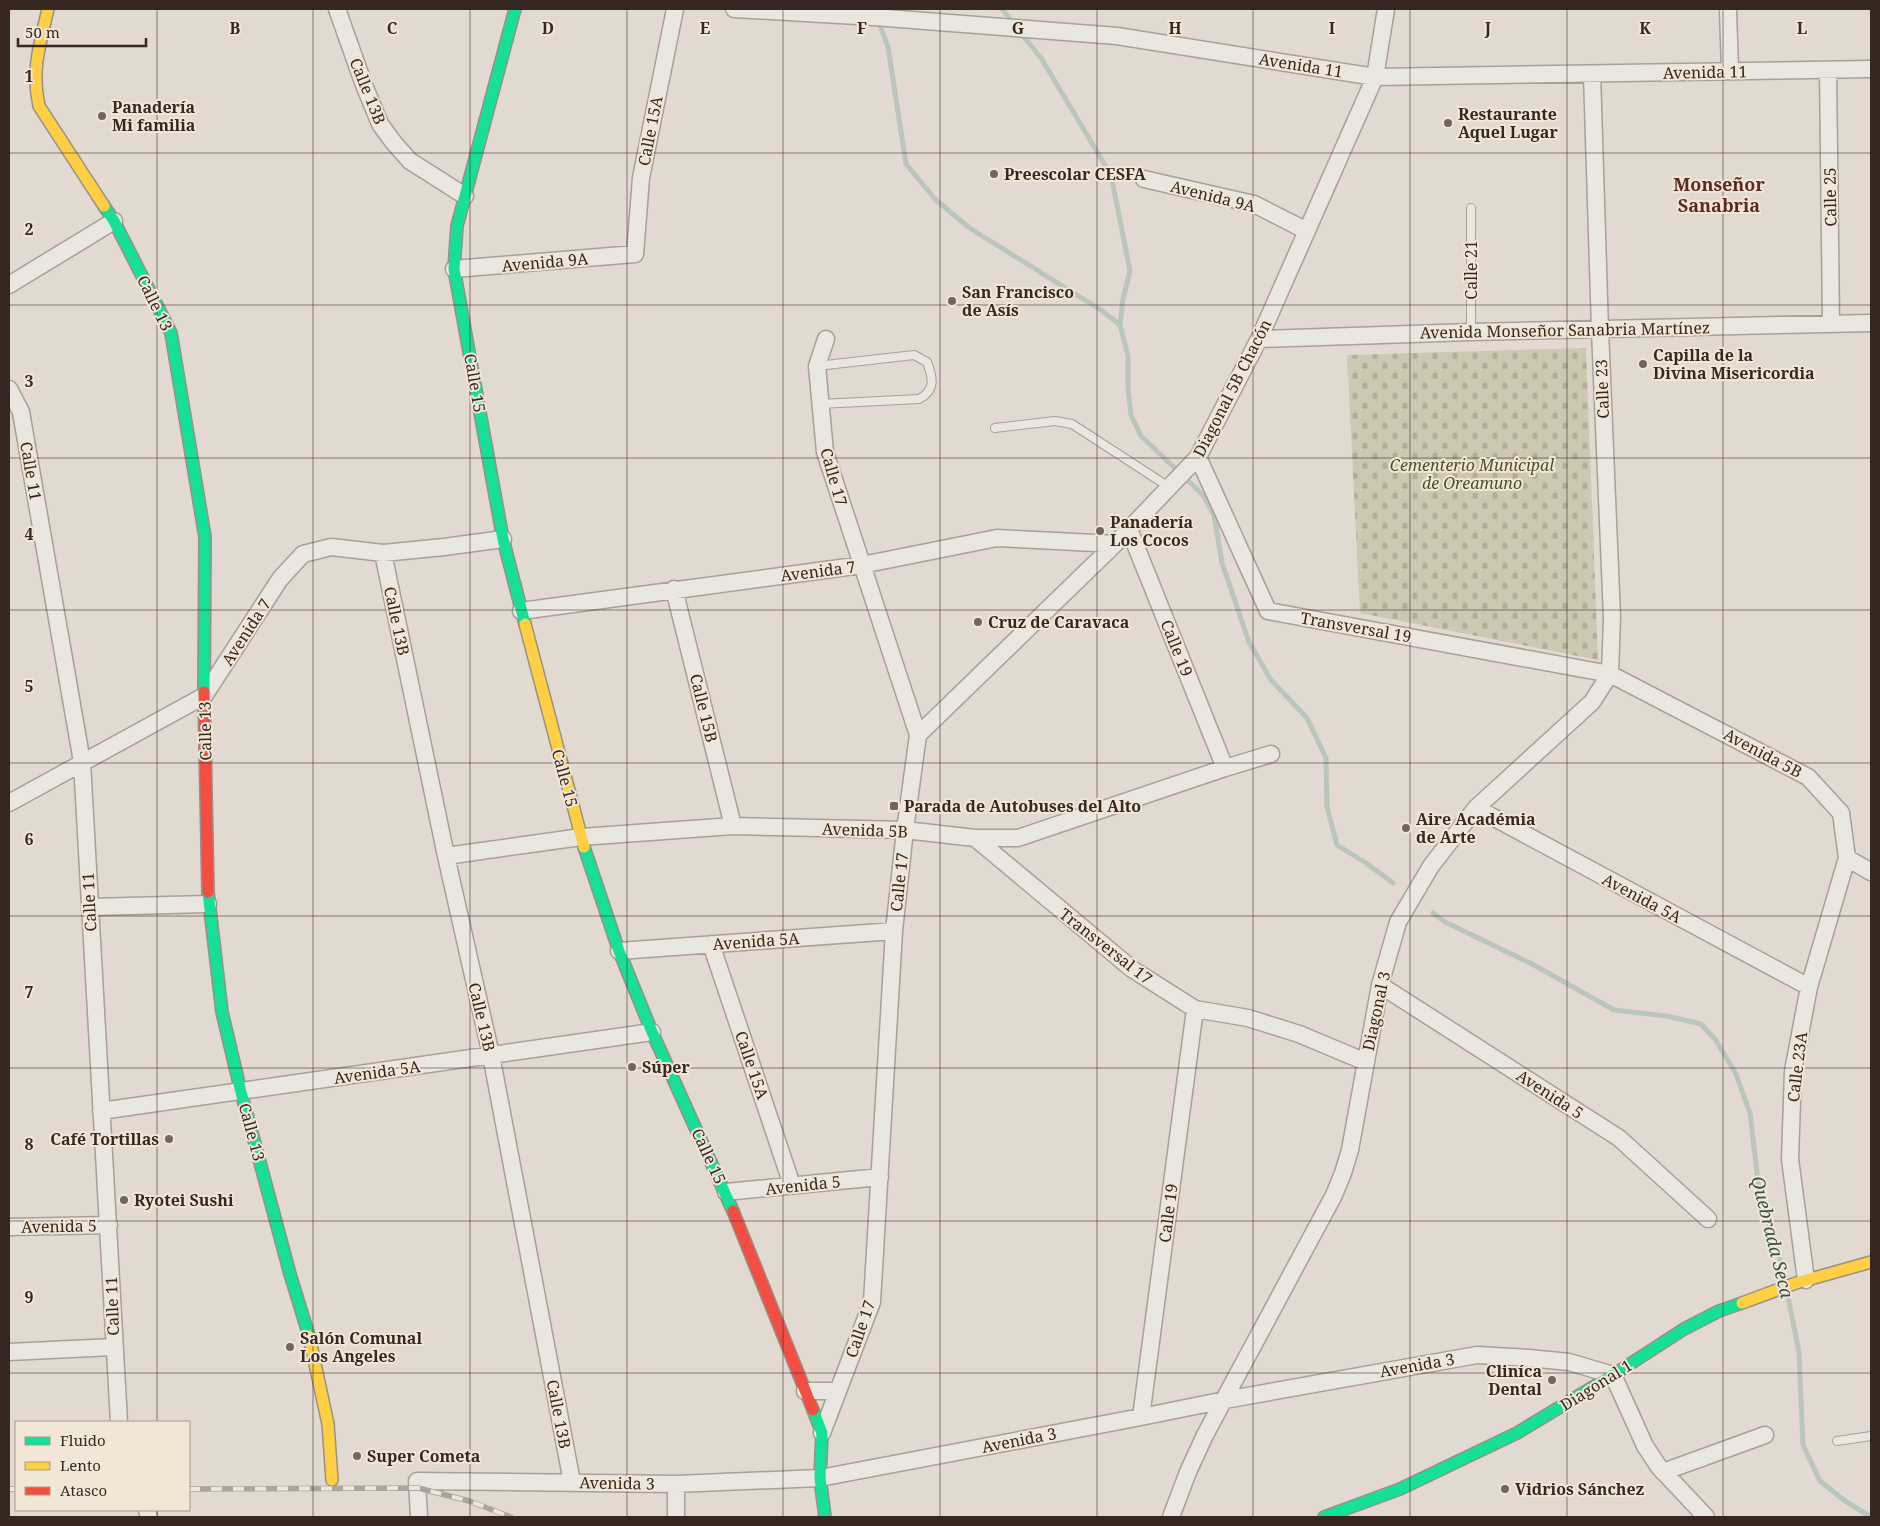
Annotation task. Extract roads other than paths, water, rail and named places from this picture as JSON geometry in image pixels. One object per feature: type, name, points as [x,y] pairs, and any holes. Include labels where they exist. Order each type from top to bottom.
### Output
[{"type":"street","name":"Calle 13","points":[[48,9],[35,70],[34,88],[39,106],[114,220],[171,334],[205,537],[204,696],[208,904],[222,1012],[241,1092],[290,1274],[312,1346],[328,1424],[332,1480]]},
{"type":"street","name":"Calle 13B","points":[[337,9],[380,124],[410,161],[465,196]]},
{"type":"street","name":"Calle 15","points":[[515,9],[457,226],[454,269],[503,539],[581,838],[618,951],[652,1032],[726,1192],[822,1433],[820,1478],[824,1517]]},
{"type":"street","name":"Calle 15A","points":[[635,254],[641,178],[675,9]]},
{"type":"street","name":"Avenida 11","points":[[734,9],[874,17],[1118,36],[1376,77],[1871,69]]},
{"type":"street","name":"Diagonal 5B Chacón","points":[[918,735],[1115,544],[1198,457],[1259,339],[1376,77],[1386,9]]},
{"type":"street","points":[[1728,9],[1730,71]]},
{"type":"street","name":"Calle 25","points":[[1828,70],[1831,324]]},
{"type":"street","name":"Calle 23","points":[[1592,74],[1612,617],[1610,674]]},
{"type":"street","name":"Avenida 9A","points":[[1144,179],[1254,204],[1307,231]]},
{"type":"street","points":[[9,285],[114,220]]},
{"type":"street","name":"Avenida 9A","points":[[454,269],[635,254]]},
{"type":"street","name":"Avenida Monseñor Sanabria Martínez","points":[[1259,339],[1871,323]]},
{"type":"street","name":"Calle 17","points":[[822,1433],[872,1302],[894,930],[918,735],[825,452],[818,366],[826,339]]},
{"type":"street","name":"Calle 11","points":[[9,389],[21,412],[82,762],[119,1421]]},
{"type":"street","name":"Transversal 19","points":[[1198,457],[1268,611],[1610,674]]},
{"type":"street","name":"Calle 19","points":[[1129,529],[1225,768]]},
{"type":"street","name":"Avenida 7","points":[[521,611],[862,565],[997,538],[1115,544]]},
{"type":"street","name":"Avenida 7","points":[[9,803],[204,696],[280,579],[303,554],[331,547],[383,553],[503,539]]},
{"type":"street","name":"Calle 13B","points":[[383,553],[446,856],[491,1054],[572,1482]]},
{"type":"street","name":"Calle 15B","points":[[674,589],[733,826]]},
{"type":"street","name":"Diagonal 3","points":[[1225,1400],[1334,1195],[1343,1173],[1350,1150],[1380,985],[1398,922],[1431,866],[1476,808],[1592,702],[1610,674]]},
{"type":"street","name":"Avenida 5B","points":[[1610,674],[1808,777],[1841,813],[1848,858]]},
{"type":"street","name":"Avenida 5B","points":[[446,856],[581,838],[733,826],[905,830],[975,838],[1018,838],[1271,754]]},
{"type":"street","name":"Avenida 5A","points":[[1476,808],[1809,987]]},
{"type":"street","name":"Transversal 17","points":[[975,838],[1132,969],[1194,1009],[1248,1018],[1298,1034],[1366,1062]]},
{"type":"street","points":[[1848,858],[1871,872]]},
{"type":"street","name":"Calle 23A","points":[[1801,1282],[1790,1159],[1793,1071],[1809,987],[1848,858]]},
{"type":"street","points":[[90,907],[208,904]]},
{"type":"street","name":"Avenida 5A","points":[[618,951],[894,930]]},
{"type":"street","name":"Calle 15A","points":[[711,944],[792,1185]]},
{"type":"street","name":"Avenida 5","points":[[1380,985],[1619,1138],[1708,1219]]},
{"type":"street","name":"Calle 19","points":[[1141,1417],[1194,1009]]},
{"type":"street","name":"Avenida 5A","points":[[101,1111],[652,1032]]},
{"type":"street","name":"Avenida 5","points":[[726,1192],[880,1177]]},
{"type":"street","name":"Avenida 5","points":[[9,1228],[109,1225]]},
{"type":"street","name":"Diagonal 1","points":[[1324,1517],[1400,1489],[1463,1461],[1517,1433],[1613,1376],[1684,1329],[1719,1311],[1801,1282],[1871,1262]]},
{"type":"street","points":[[9,1352],[114,1346]]},
{"type":"street","name":"Avenida 3","points":[[419,1517],[417,1481],[676,1484],[820,1478],[1225,1400],[1477,1355],[1569,1362],[1613,1376]]},
{"type":"street","points":[[1613,1376],[1645,1446],[1663,1472],[1706,1517]]},
{"type":"street","points":[[805,1391],[837,1392]]},
{"type":"street","points":[[1171,1517],[1188,1472],[1225,1400]]},
{"type":"street","points":[[1663,1472],[1765,1435]]},
{"type":"street","points":[[676,1484],[676,1517]]},
{"type":"lane","name":"Calle 21","points":[[1471,208],[1471,332]]},
{"type":"lane","points":[[818,366],[914,355],[928,362],[932,374],[928,394],[918,398],[820,404]]},
{"type":"lane","points":[[995,428],[1055,421],[1072,424],[1169,488]]},
{"type":"lane","points":[[1836,1441],[1871,1436]]},
{"type":"waterway","points":[[874,9],[888,47],[906,164],[935,199],[968,227],[1101,310],[1120,325]]},
{"type":"waterway","name":"Quebrada Seca","points":[[1002,9],[1014,24]]},
{"type":"waterway","name":"Quebrada Seca","points":[[1020,32],[1041,58],[1111,175],[1130,271],[1123,299],[1120,325],[1128,356],[1128,388],[1131,415],[1141,436],[1203,495],[1214,515],[1222,563],[1249,642],[1271,680],[1307,718],[1326,758],[1327,807],[1337,845],[1393,883]]},
{"type":"waterway","name":"Quebrada Seca","points":[[1433,913],[1445,922],[1532,964],[1614,1010],[1667,1016],[1701,1024],[1715,1039],[1735,1072],[1750,1113],[1760,1199],[1782,1266],[1785,1281]]},
{"type":"waterway","name":"Quebrada Seca","points":[[1787,1292],[1799,1352],[1803,1445],[1820,1481],[1845,1501],[1871,1517]]},
{"type":"railway","points":[[190,1489],[418,1488],[469,1501],[511,1517]]},
{"type":"railway","points":[[9,1489],[15,1489]]},
{"type":"place","name":"Panadería Mi familia","points":[[102,116]]},
{"type":"place","name":"Restaurante Aquel Lugar","points":[[1448,123]]},
{"type":"place","name":"Preescolar CESFA","points":[[994,174]]},
{"type":"place","name":"San Francisco de Asís","points":[[952,301]]},
{"type":"place","name":"Capilla de la Divina Misericordia","points":[[1643,364]]},
{"type":"place","name":"Panadería Los Cocos","points":[[1100,531]]},
{"type":"place","name":"Cruz de Caravaca","points":[[978,622]]},
{"type":"place","name":"Parada de Autobuses del Alto","points":[[894,806]]},
{"type":"place","name":"Aire Académia de Arte","points":[[1406,828]]},
{"type":"place","name":"Súper","points":[[632,1067]]},
{"type":"place","name":"Café Tortillas","points":[[169,1139]]},
{"type":"place","name":"Ryotei Sushi","points":[[124,1200]]},
{"type":"place","name":"Salón Comunal Los Angeles","points":[[290,1347]]},
{"type":"place","name":"Cliníca Dental","points":[[1552,1380]]},
{"type":"place","name":"Super Cometa","points":[[357,1456]]},
{"type":"place","name":"Vidrios Sánchez","points":[[1505,1489]]},
{"type":"district","name":"Monseñor Sanabria","points":[[1719,194]]},
{"type":"park label","name":"Cementerio Municipal de Oreamuno","points":[[1472,474]]}]
